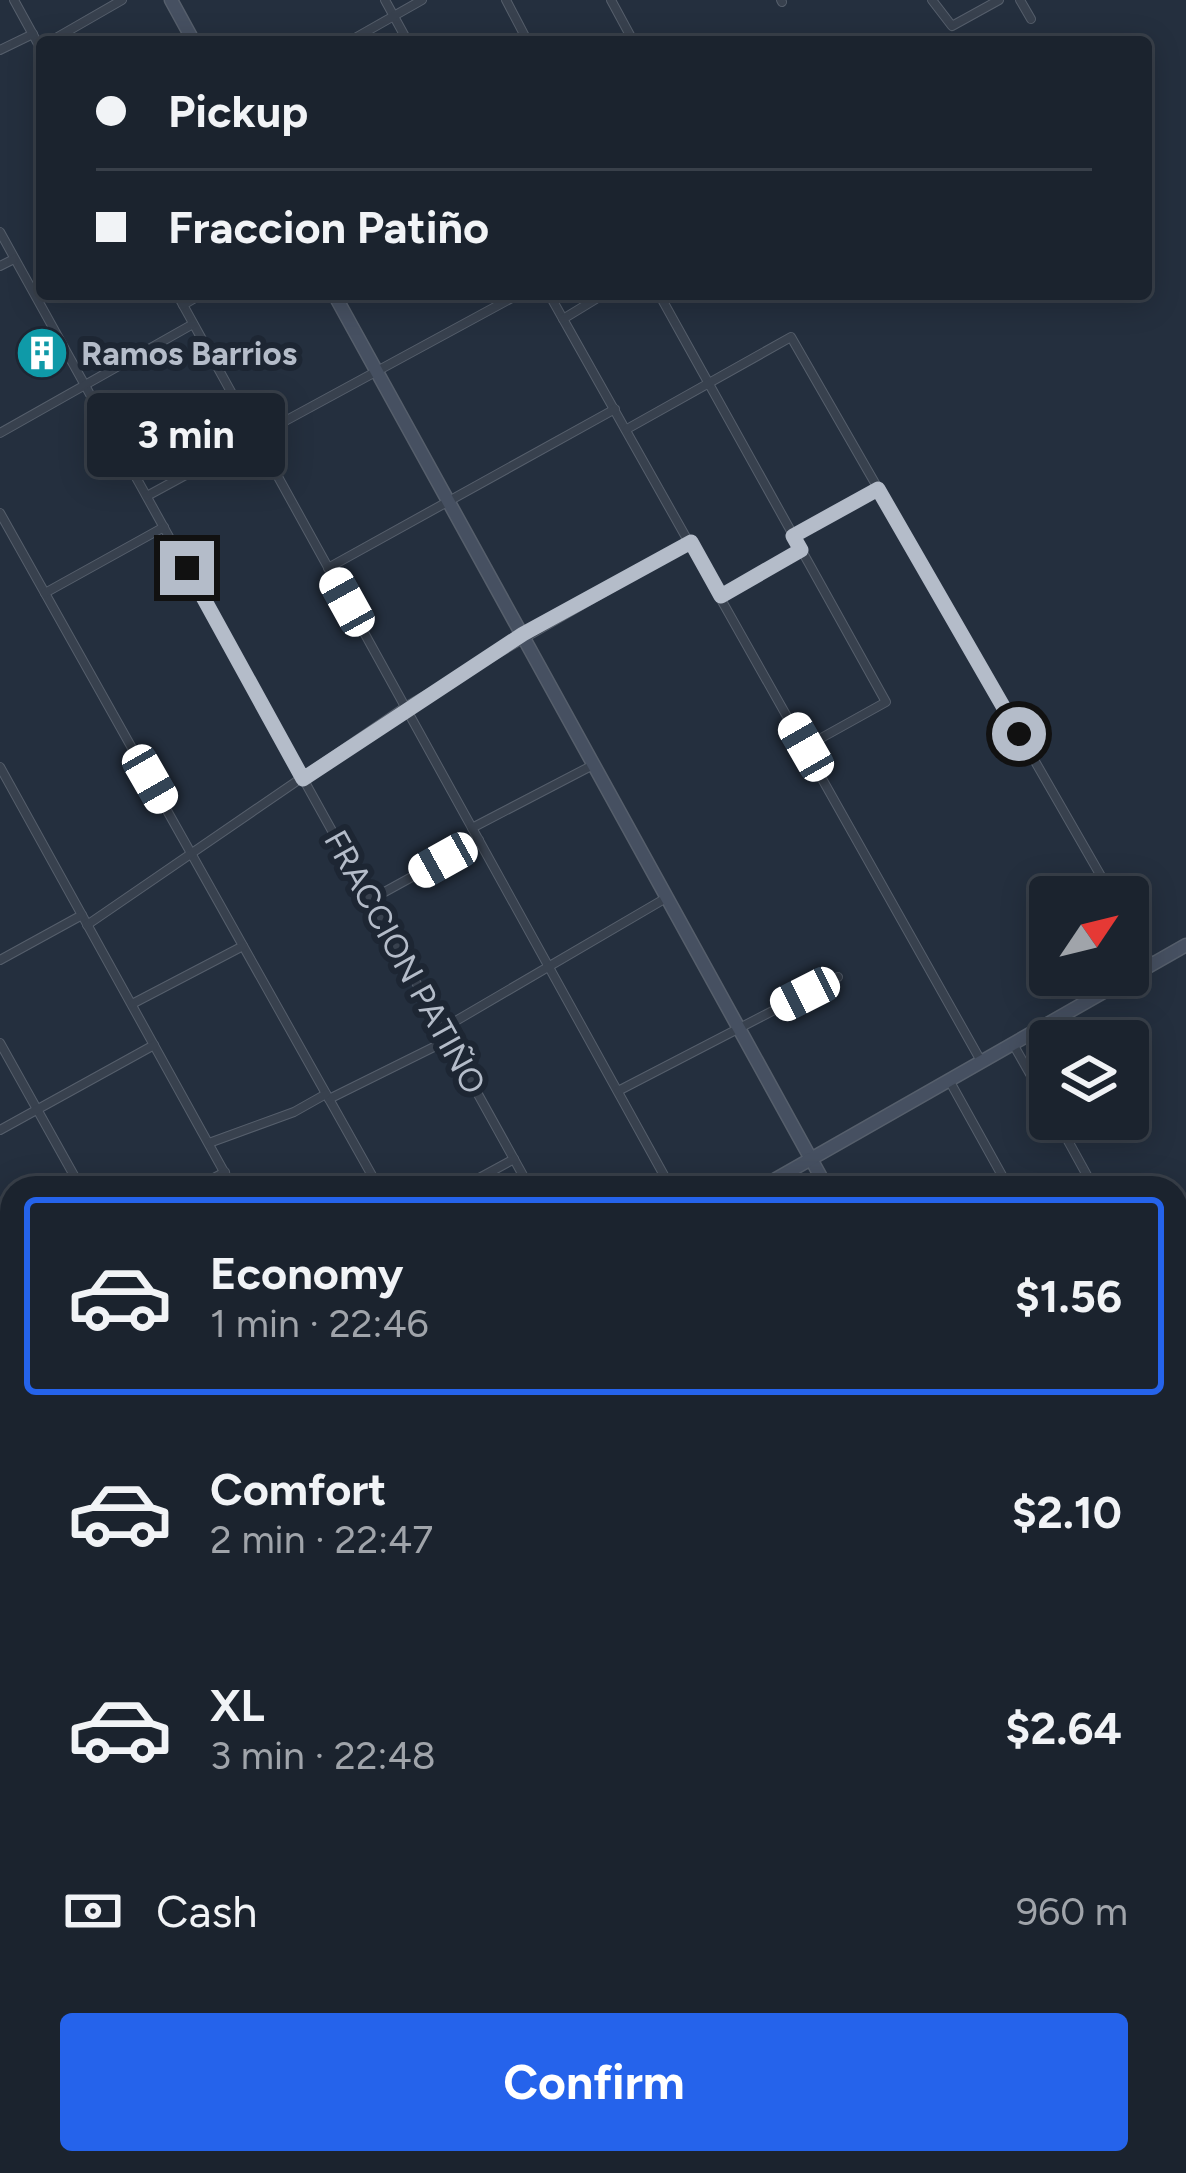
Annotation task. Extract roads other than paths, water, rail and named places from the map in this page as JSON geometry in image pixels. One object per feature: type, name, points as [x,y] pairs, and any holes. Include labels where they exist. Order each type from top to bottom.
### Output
[{"type":"street","points":[[14,0],[36,38]]},
{"type":"street","points":[[60,36],[122,0]]},
{"type":"street","points":[[171,0],[191,36]]},
{"type":"street","points":[[385,0],[405,36]]},
{"type":"street","points":[[359,36],[422,0]]},
{"type":"street","points":[[506,0],[525,36]]},
{"type":"street","points":[[610,0],[630,36]]},
{"type":"street","points":[[932,0],[952,26],[999,0]]},
{"type":"street","points":[[1020,0],[1031,19]]},
{"type":"street","points":[[0,50],[33,34]]},
{"type":"street","name":"FRACCION PATIÑO","points":[[0,232],[36,298]]},
{"type":"street","points":[[0,266],[14,259]]},
{"type":"street","name":"FRACCION PATIÑO","points":[[37,300],[523,1176]]},
{"type":"street","points":[[180,300],[664,1176]]},
{"type":"street","points":[[183,305],[192,300]]},
{"type":"street","points":[[337,300],[820,1176]]},
{"type":"street","points":[[146,496],[508,300]]},
{"type":"street","points":[[552,300],[982,1062]]},
{"type":"street","points":[[563,319],[594,300]]},
{"type":"street","points":[[662,300],[886,701],[806,747]]},
{"type":"street","points":[[0,433],[194,324]]},
{"type":"street","points":[[627,429],[790,337],[1101,876]]},
{"type":"street","points":[[328,568],[615,409]]},
{"type":"street","points":[[793,536],[878,489]]},
{"type":"street","points":[[0,513],[372,1176]]},
{"type":"street","points":[[45,593],[164,527]]},
{"type":"street","points":[[87,925],[406,706],[523,634],[691,542]]},
{"type":"street","points":[[721,596],[801,550]]},
{"type":"street","points":[[472,828],[595,765]]},
{"type":"street","points":[[0,767],[227,1176]]},
{"type":"street","points":[[0,800],[14,793]]},
{"type":"street","points":[[370,900],[479,840]]},
{"type":"street","points":[[442,1029],[551,970],[578,946],[667,897]]},
{"type":"street","points":[[0,961],[82,915]]},
{"type":"street","points":[[132,1004],[243,946]]},
{"type":"street","points":[[781,1176],[1186,946]]},
{"type":"street","points":[[1149,959],[1152,964]]},
{"type":"street","points":[[618,1091],[838,977]]},
{"type":"street","points":[[208,1143],[294,1112],[448,1040]]},
{"type":"street","points":[[0,1042],[74,1176]]},
{"type":"street","points":[[1013,1044],[1029,1072]]},
{"type":"street","points":[[0,1130],[154,1045]]},
{"type":"street","points":[[949,1080],[1002,1176]]},
{"type":"street","points":[[1068,1140],[1087,1176]]},
{"type":"street","points":[[483,1176],[514,1159]]},
{"type":"street","points":[[218,1176],[225,1172]]},
{"type":"place","name":"Ramos Barrios","points":[[42,353]]}]
